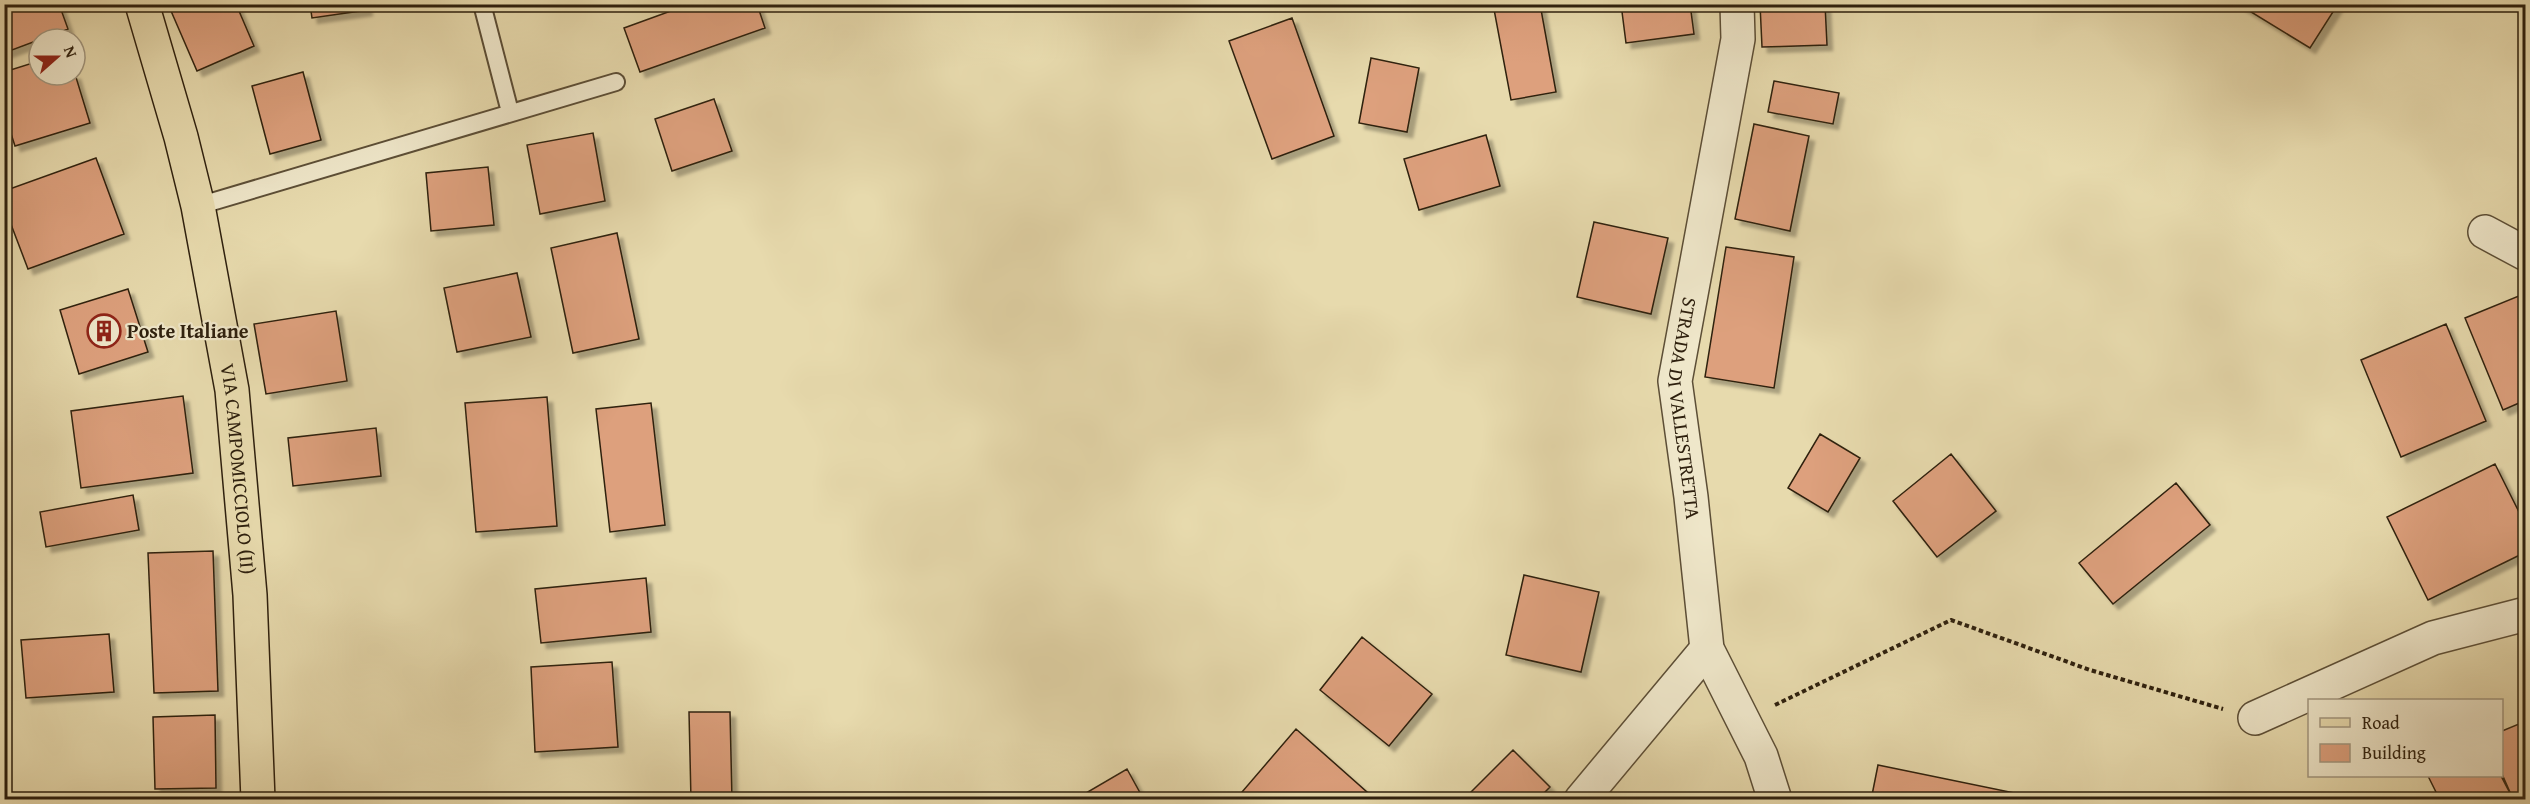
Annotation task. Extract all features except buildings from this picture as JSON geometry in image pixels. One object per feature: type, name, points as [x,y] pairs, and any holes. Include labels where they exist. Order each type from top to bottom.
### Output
[{"type":"main road","name":"VIA CAMPOMICCIOLO (II)","points":[[142,4],[181,137],[198,206],[232,390],[250,595],[258,800]]},
{"type":"street","name":"STRADA DI VALLESTRETTA","points":[[1737,4],[1738,39],[1674,381],[1691,497],[1707,649],[1761,756],[1774,800]]},
{"type":"street","points":[[2485,232],[2526,254]]},
{"type":"street","points":[[2255,718],[2433,638],[2526,614]]},
{"type":"street","points":[[1581,800],[1707,649]]},
{"type":"lane","points":[[482,4],[510,112]]},
{"type":"lane","points":[[198,206],[616,82]]},
{"type":"path","points":[[1743,721],[1951,620],[2090,670],[2255,718]]},
{"type":"place","name":"Poste Italiane","points":[[104,331]]}]
